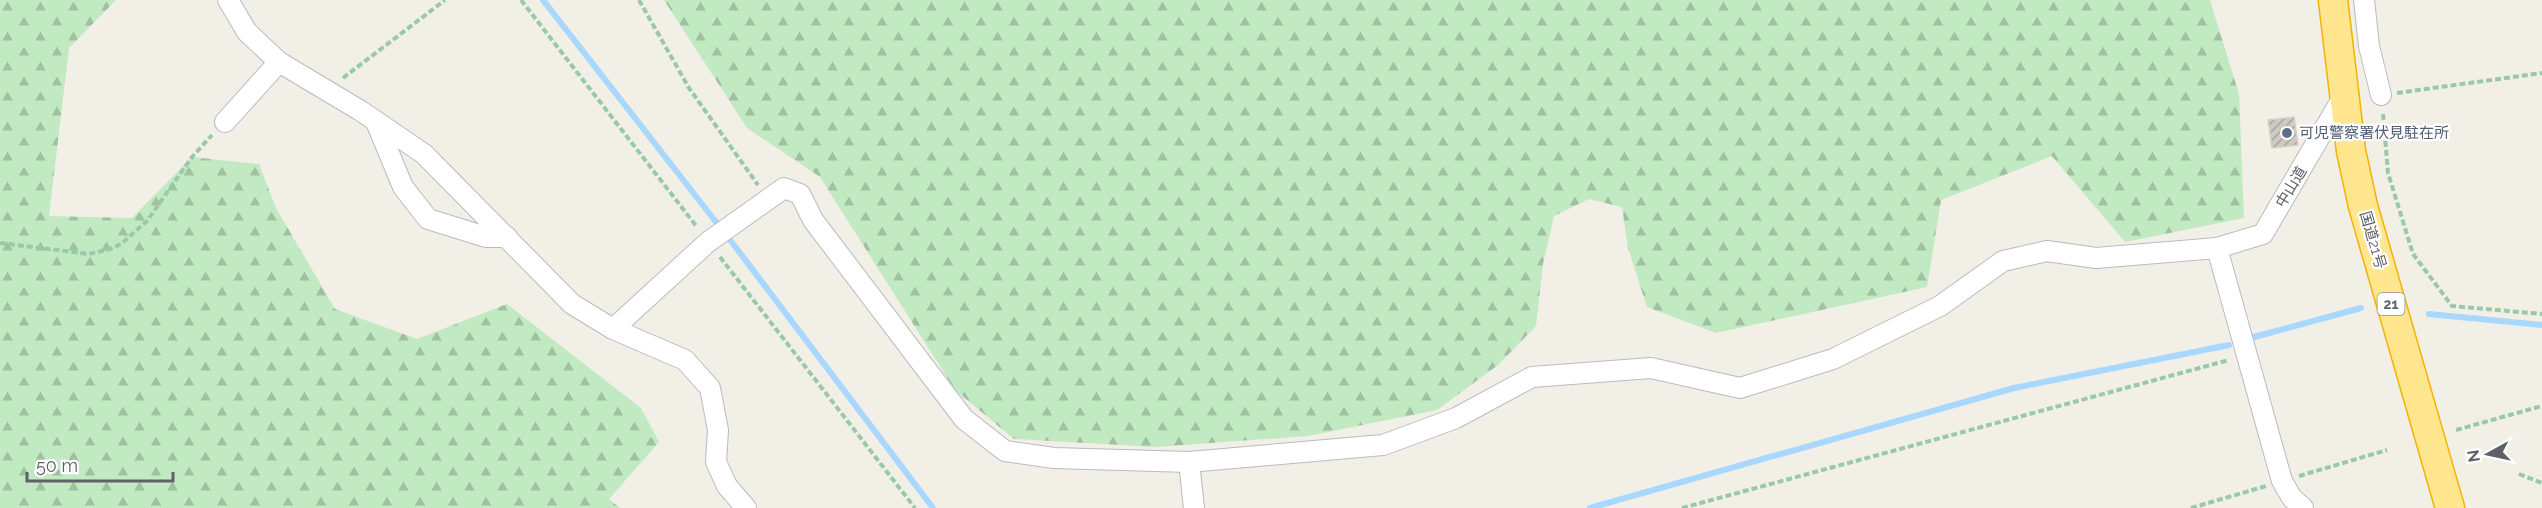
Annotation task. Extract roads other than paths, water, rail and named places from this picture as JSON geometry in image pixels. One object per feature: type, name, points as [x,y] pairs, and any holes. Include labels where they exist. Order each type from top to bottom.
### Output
[{"type":"highway","name":"国道21号","points":[[2333,0],[2343,97],[2351,151],[2363,206],[2450,508]]},
{"type":"street","points":[[228,0],[247,32],[279,62],[424,154],[572,304],[613,329],[685,360],[710,388],[718,430],[716,462],[727,486],[746,508]]},
{"type":"street","points":[[2364,0],[2369,46],[2381,95]]},
{"type":"street","points":[[225,122],[279,62]]},
{"type":"street","name":"中山道","points":[[613,329],[708,242],[784,188],[800,194],[813,220],[964,419],[1005,451],[1054,458],[1189,462],[1383,445],[1456,418],[1532,377],[1651,368],[1740,388],[1833,359],[1940,306],[2003,261],[2047,251],[2096,258],[2217,248],[2263,234],[2343,97]]},
{"type":"street","points":[[376,122],[403,187],[428,219],[486,237],[507,237]]},
{"type":"street","points":[[2217,248],[2282,481],[2292,498],[2303,508]]},
{"type":"street","points":[[1189,462],[1194,508]]},
{"type":"waterway","points":[[543,0],[737,249],[933,508]]},
{"type":"waterway","points":[[2254,337],[2361,308]]},
{"type":"waterway","points":[[2429,314],[2542,325]]},
{"type":"waterway","points":[[1590,508],[2014,388],[2229,345]]},
{"type":"place","name":"可児警察署伏見駐在所","points":[[2287,133]]}]
